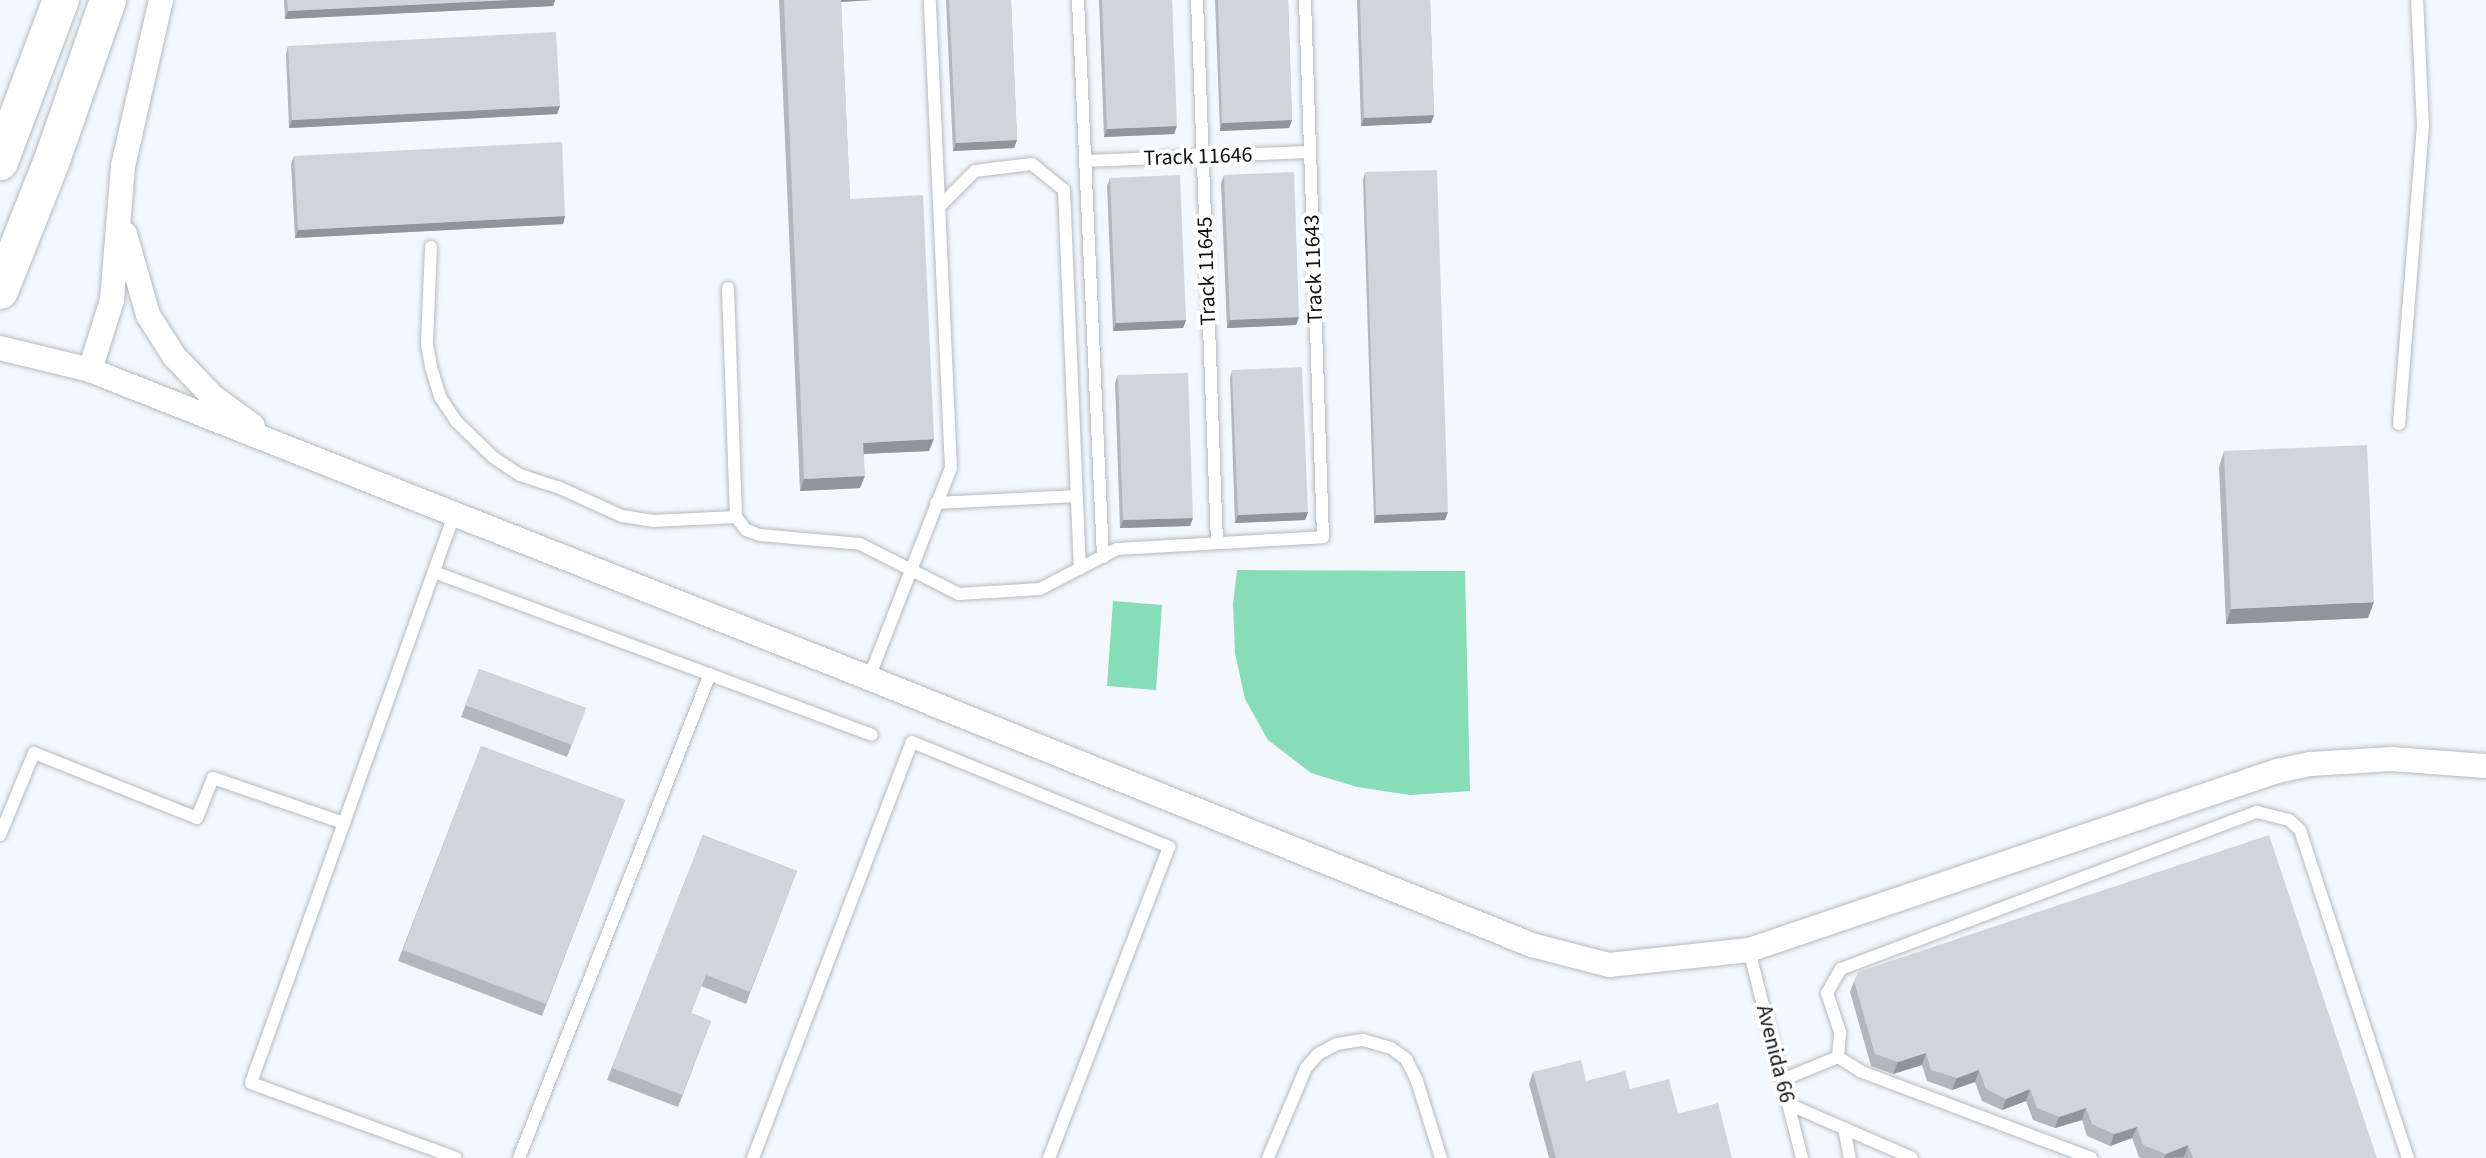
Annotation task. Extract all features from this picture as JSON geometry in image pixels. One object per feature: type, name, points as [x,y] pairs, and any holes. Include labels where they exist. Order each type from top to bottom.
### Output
[{"type":"main road","points":[[0,162],[61,0]]},
{"type":"main road","points":[[0,291],[51,163],[108,0]]},
{"type":"street","points":[[90,370],[112,300],[123,166],[161,0]]},
{"type":"street","points":[[120,204],[131,263],[148,315],[174,356],[213,397],[278,445]]},
{"type":"street","points":[[0,348],[90,370],[869,678],[1532,945],[1609,965],[1749,950],[2277,771],[2311,764],[2392,759],[2486,766]]},
{"type":"lane","points":[[869,678],[951,468],[930,0]]},
{"type":"lane","points":[[1078,0],[1103,557]]},
{"type":"lane","name":"Track 11645","points":[[1197,0],[1217,542]]},
{"type":"lane","name":"Track 11643","points":[[1217,542],[1323,537],[1305,0]]},
{"type":"lane","points":[[2399,424],[2423,126],[2417,0]]},
{"type":"lane","name":"Track 11646","points":[[1085,161],[1310,152]]},
{"type":"lane","points":[[940,206],[975,171],[1032,164],[1064,190],[1080,569]]},
{"type":"lane","points":[[431,247],[427,344],[431,367],[440,397],[456,421],[493,457],[520,475],[558,487],[622,516],[652,521],[736,517]]},
{"type":"lane","points":[[728,288],[736,517],[746,530],[760,535],[860,544],[959,594],[1040,589],[1117,549],[1217,542]]},
{"type":"lane","points":[[936,503],[1077,496]]},
{"type":"lane","points":[[454,515],[251,1083],[456,1158]]},
{"type":"lane","points":[[434,572],[872,735]]},
{"type":"lane","points":[[519,1158],[710,674]]},
{"type":"lane","points":[[753,1158],[912,742],[1169,847],[1049,1158]]},
{"type":"lane","points":[[0,835],[34,753],[197,818],[213,778],[344,823]]},
{"type":"lane","points":[[1838,1057],[1840,1032],[1827,993],[1841,969],[2257,812],[2274,814],[2300,830],[2408,1158]]},
{"type":"lane","name":"Avenida 66","points":[[1749,950],[1802,1158]]},
{"type":"lane","points":[[1268,1158],[1306,1068],[1318,1054],[1337,1044],[1363,1040],[1391,1048],[1406,1059],[1441,1158]]},
{"type":"lane","points":[[1782,1080],[1838,1057]]},
{"type":"lane","points":[[1838,1057],[1862,1072],[2091,1158]]},
{"type":"lane","points":[[1788,1104],[1912,1158]]},
{"type":"lane","points":[[1844,1128],[1850,1158]]},
{"type":"green space","points":[[1237,570],[1465,571],[1470,791],[1410,795],[1357,787],[1311,773],[1268,740],[1245,699],[1235,653],[1233,604]]},
{"type":"green space","points":[[1113,601],[1162,605],[1156,690],[1107,686]]},
{"type":"building","points":[[287,0],[509,0],[288,11]]},
{"type":"building","points":[[784,0],[841,0],[850,199],[923,195],[934,439],[863,443],[865,476],[804,479]]},
{"type":"building","points":[[949,0],[1011,0],[1017,140],[956,143]]},
{"type":"building","points":[[1102,0],[1172,0],[1177,126],[1107,129]]},
{"type":"building","points":[[1218,0],[1288,0],[1292,120],[1222,123]]},
{"type":"building","points":[[1360,0],[1430,0],[1434,115],[1364,118]]},
{"type":"building","points":[[556,32],[560,106],[292,120],[288,46]]},
{"type":"building","points":[[562,142],[565,216],[298,230],[294,156]]},
{"type":"building","points":[[1437,170],[1448,512],[1376,515],[1365,172]]},
{"type":"building","points":[[1294,172],[1299,317],[1230,320],[1224,175]]},
{"type":"building","points":[[1180,175],[1186,320],[1116,323],[1110,178]]},
{"type":"building","points":[[1302,367],[1308,512],[1238,515],[1232,370]]},
{"type":"building","points":[[1188,373],[1193,518],[1123,520],[1118,375]]},
{"type":"building","points":[[2367,445],[2374,602],[2231,609],[2224,451]]},
{"type":"building","points":[[479,669],[586,708],[572,745],[465,705]]},
{"type":"building","points":[[481,746],[625,800],[546,1004],[403,950]]},
{"type":"building","points":[[703,835],[797,871],[750,992],[706,975],[691,1013],[711,1021],[682,1095],[612,1068]]},
{"type":"building","points":[[2269,835],[2377,1158],[2193,1158],[2188,1145],[2166,1154],[2143,1145],[2137,1127],[2114,1134],[2092,1124],[2086,1108],[2059,1117],[2037,1108],[2030,1089],[2006,1099],[1986,1089],[1979,1070],[1957,1078],[1931,1070],[1926,1053],[1898,1062],[1875,1054],[1854,981],[1858,972]]},
{"type":"building","points":[[1581,1060],[1586,1081],[1625,1071],[1630,1089],[1669,1079],[1678,1114],[1718,1103],[1732,1158],[1556,1158],[1533,1072]]}]
